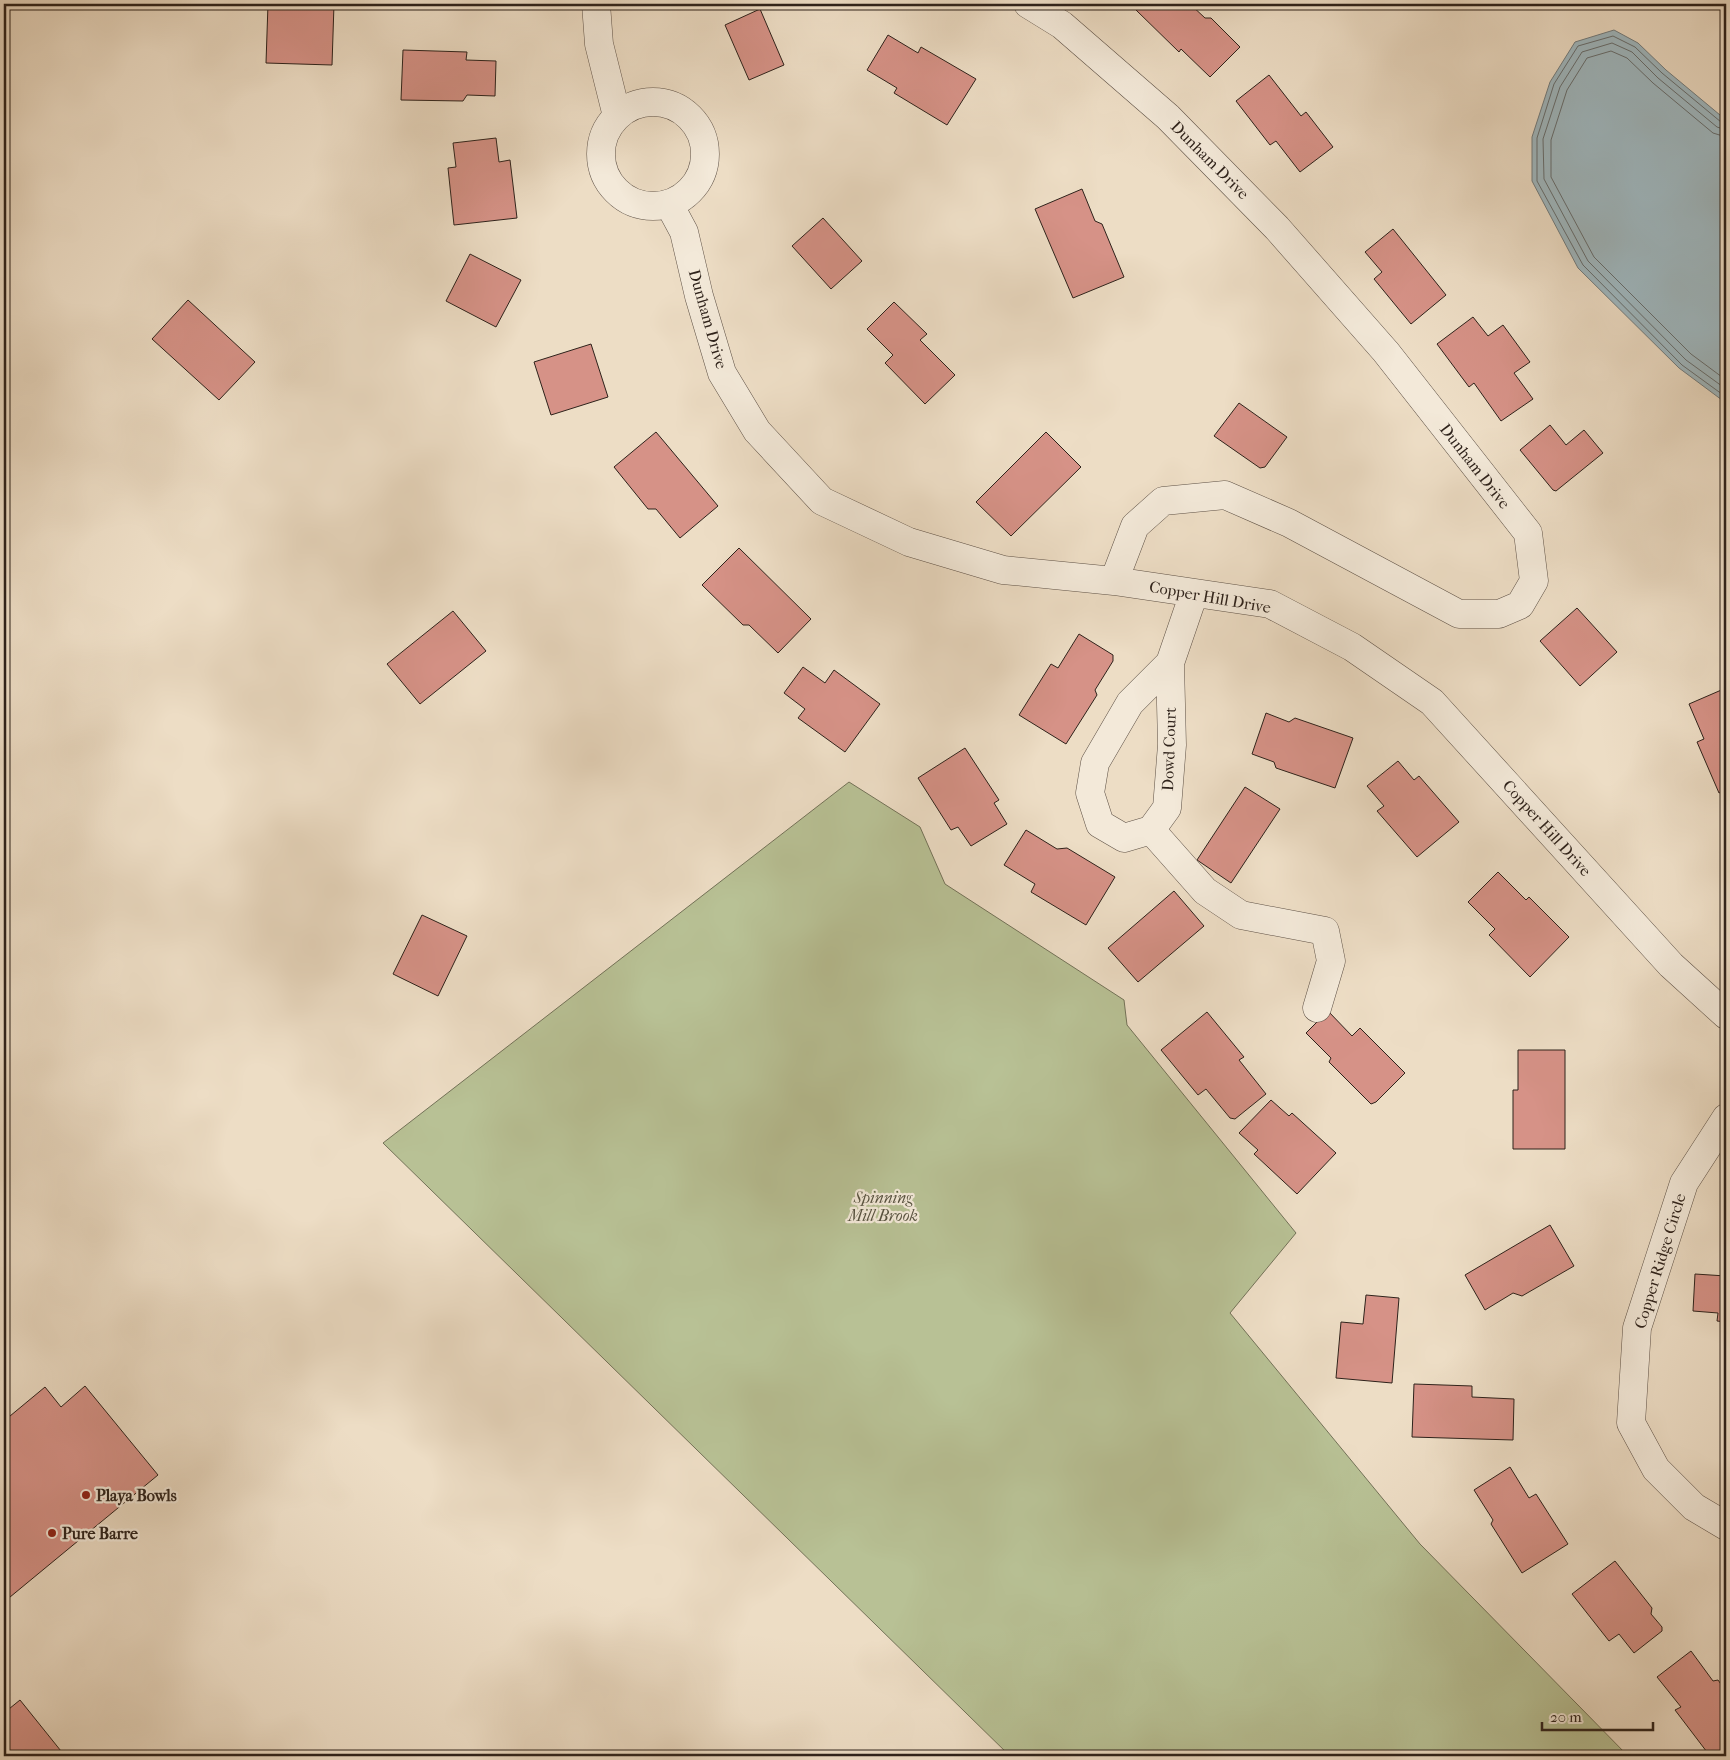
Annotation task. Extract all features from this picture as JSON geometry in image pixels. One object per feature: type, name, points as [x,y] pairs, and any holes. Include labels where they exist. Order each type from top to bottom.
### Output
[{"type":"street","points":[[596,4],[599,44],[618,114]]},
{"type":"street","name":"Dunham Drive","points":[[1028,4],[1062,25],[1168,118],[1278,228],[1386,352],[1528,533],[1534,581],[1520,605],[1499,614],[1459,614],[1289,523],[1225,495],[1163,501],[1135,526],[1114,581]]},
{"type":"street","points":[[649,102],[666,104],[681,111],[694,122],[702,136],[705,152],[703,169],[695,184],[684,196],[669,204],[654,206],[639,204],[625,199],[614,189],[606,176],[601,162],[601,148],[605,133],[618,114],[633,106],[649,102]]},
{"type":"street","name":"Dunham Drive","points":[[669,204],[684,232],[699,296],[722,373],[757,431]]},
{"type":"street","name":"Copper Hill Drive","points":[[757,431],[822,501],[909,542],[1003,570],[1114,581],[1270,604],[1352,647],[1432,702],[1671,965],[1726,1015]]},
{"type":"street","name":"Dowd Court","points":[[1170,663],[1130,703],[1095,763],[1090,793],[1100,824],[1124,838],[1151,830],[1167,808],[1172,745],[1170,663],[1194,594]]},
{"type":"street","points":[[1151,830],[1205,890],[1241,915],[1325,930],[1331,961],[1317,1008]]},
{"type":"street","name":"Copper Ridge Circle","points":[[1726,1118],[1684,1183],[1637,1328],[1631,1422],[1656,1469],[1694,1507],[1726,1526]]},
{"type":"green space","name":"Spinning Mill Brook","points":[[849,782],[920,827],[945,884],[1124,1000],[1127,1025],[1296,1233],[1230,1313],[1420,1544],[1628,1756],[1010,1756],[383,1143]]},
{"type":"water","points":[[1614,30],[1638,43],[1666,70],[1726,120],[1726,403],[1679,368],[1578,268],[1532,181],[1532,137],[1550,82],[1575,42]]},
{"type":"building","points":[[268,4],[334,4],[332,65],[266,63]]},
{"type":"building","points":[[1142,4],[1190,4],[1205,18],[1211,18],[1240,47],[1210,77],[1181,49],[1179,52],[1136,10]]},
{"type":"building","points":[[760,9],[784,65],[749,80],[725,25]]},
{"type":"building","points":[[888,35],[918,53],[921,47],[976,79],[947,125],[894,93],[897,88],[867,70]]},
{"type":"building","points":[[403,50],[467,52],[466,60],[496,61],[495,96],[467,95],[463,101],[401,100]]},
{"type":"building","points":[[1269,75],[1301,116],[1306,112],[1333,147],[1300,172],[1276,141],[1270,145],[1236,101]]},
{"type":"building","points":[[496,138],[499,162],[510,160],[517,218],[454,225],[448,168],[456,167],[453,143]]},
{"type":"building","points":[[1082,189],[1095,221],[1102,224],[1124,277],[1073,298],[1035,209]]},
{"type":"building","points":[[823,218],[862,261],[831,289],[792,246]]},
{"type":"building","points":[[1393,229],[1446,295],[1411,324],[1374,279],[1382,272],[1365,252]]},
{"type":"building","points":[[470,254],[521,280],[496,327],[446,301]]},
{"type":"building","points":[[188,300],[255,362],[219,400],[152,339]]},
{"type":"building","points":[[894,302],[927,334],[920,340],[955,375],[925,404],[885,363],[893,355],[867,329]]},
{"type":"building","points":[[1473,317],[1488,336],[1503,325],[1530,362],[1514,373],[1533,399],[1501,421],[1474,383],[1469,387],[1437,344]]},
{"type":"building","points":[[591,344],[608,397],[551,415],[534,362]]},
{"type":"building","points":[[1239,403],[1287,437],[1265,467],[1260,468],[1214,436]]},
{"type":"building","points":[[1550,425],[1566,445],[1584,430],[1603,453],[1556,491],[1553,490],[1520,450]]},
{"type":"building","points":[[656,432],[718,506],[680,538],[656,509],[648,509],[614,467]]},
{"type":"building","points":[[1046,432],[1081,467],[1011,536],[976,502]]},
{"type":"building","points":[[739,548],[811,619],[778,653],[749,625],[743,625],[702,585]]},
{"type":"building","points":[[1577,608],[1617,652],[1580,686],[1540,641]]},
{"type":"building","points":[[453,611],[486,651],[420,704],[387,664]]},
{"type":"building","points":[[1079,634],[1113,655],[1113,661],[1095,690],[1097,695],[1066,744],[1019,715],[1051,664],[1058,668]]},
{"type":"building","points":[[803,667],[825,683],[834,670],[880,704],[845,752],[798,718],[805,709],[784,693]]},
{"type":"building","points":[[1726,688],[1726,790],[1719,793],[1697,742],[1704,739],[1689,704]]},
{"type":"building","points":[[1266,713],[1289,722],[1295,718],[1353,738],[1335,788],[1276,768],[1274,762],[1252,754]]},
{"type":"building","points":[[965,748],[999,800],[994,803],[1007,824],[971,846],[958,827],[951,830],[918,778]]},
{"type":"building","points":[[1398,761],[1414,780],[1419,776],[1459,822],[1417,857],[1377,811],[1384,806],[1367,786]]},
{"type":"building","points":[[1245,787],[1280,809],[1231,883],[1197,860]]},
{"type":"building","points":[[1026,830],[1057,849],[1067,848],[1115,877],[1086,925],[1031,892],[1035,884],[1004,865]]},
{"type":"building","points":[[1498,872],[1526,900],[1529,897],[1569,937],[1530,977],[1489,935],[1495,929],[1468,902]]},
{"type":"building","points":[[1174,891],[1204,926],[1138,982],[1108,948]]},
{"type":"building","points":[[422,915],[467,936],[438,996],[393,974]]},
{"type":"building","points":[[1328,1011],[1352,1036],[1360,1028],[1405,1073],[1376,1102],[1371,1104],[1329,1062],[1331,1058],[1306,1033]]},
{"type":"building","points":[[1207,1012],[1244,1057],[1239,1060],[1266,1094],[1235,1119],[1230,1118],[1206,1089],[1198,1095],[1161,1050]]},
{"type":"building","points":[[1518,1050],[1565,1050],[1565,1149],[1513,1149],[1513,1090],[1518,1090]]},
{"type":"building","points":[[1271,1100],[1289,1116],[1292,1113],[1336,1153],[1297,1194],[1254,1154],[1258,1150],[1239,1133]]},
{"type":"building","points":[[1550,1225],[1574,1266],[1522,1296],[1513,1293],[1485,1310],[1465,1275]]},
{"type":"building","points":[[1695,1274],[1726,1276],[1726,1322],[1717,1321],[1718,1313],[1693,1311]]},
{"type":"building","points":[[1366,1295],[1399,1298],[1392,1383],[1336,1378],[1341,1322],[1363,1324]]},
{"type":"building","points":[[1414,1384],[1472,1386],[1472,1397],[1514,1399],[1513,1440],[1412,1437]]},
{"type":"building","points":[[85,1386],[158,1475],[4,1602],[4,1421],[45,1387],[61,1407]]},
{"type":"building","points":[[1510,1467],[1529,1498],[1536,1494],[1568,1544],[1522,1573],[1491,1524],[1493,1520],[1474,1490]]},
{"type":"building","points":[[1615,1561],[1652,1608],[1651,1614],[1662,1627],[1662,1631],[1634,1653],[1619,1634],[1609,1641],[1572,1594]]},
{"type":"building","points":[[1691,1651],[1713,1681],[1718,1680],[1726,1691],[1726,1747],[1714,1756],[1710,1756],[1675,1710],[1681,1707],[1657,1677]]},
{"type":"building","points":[[20,1700],[65,1756],[4,1756],[4,1713]]},
{"type":"place","name":"Playa Bowls","points":[[86,1495]]},
{"type":"place","name":"Pure Barre","points":[[52,1533]]}]
